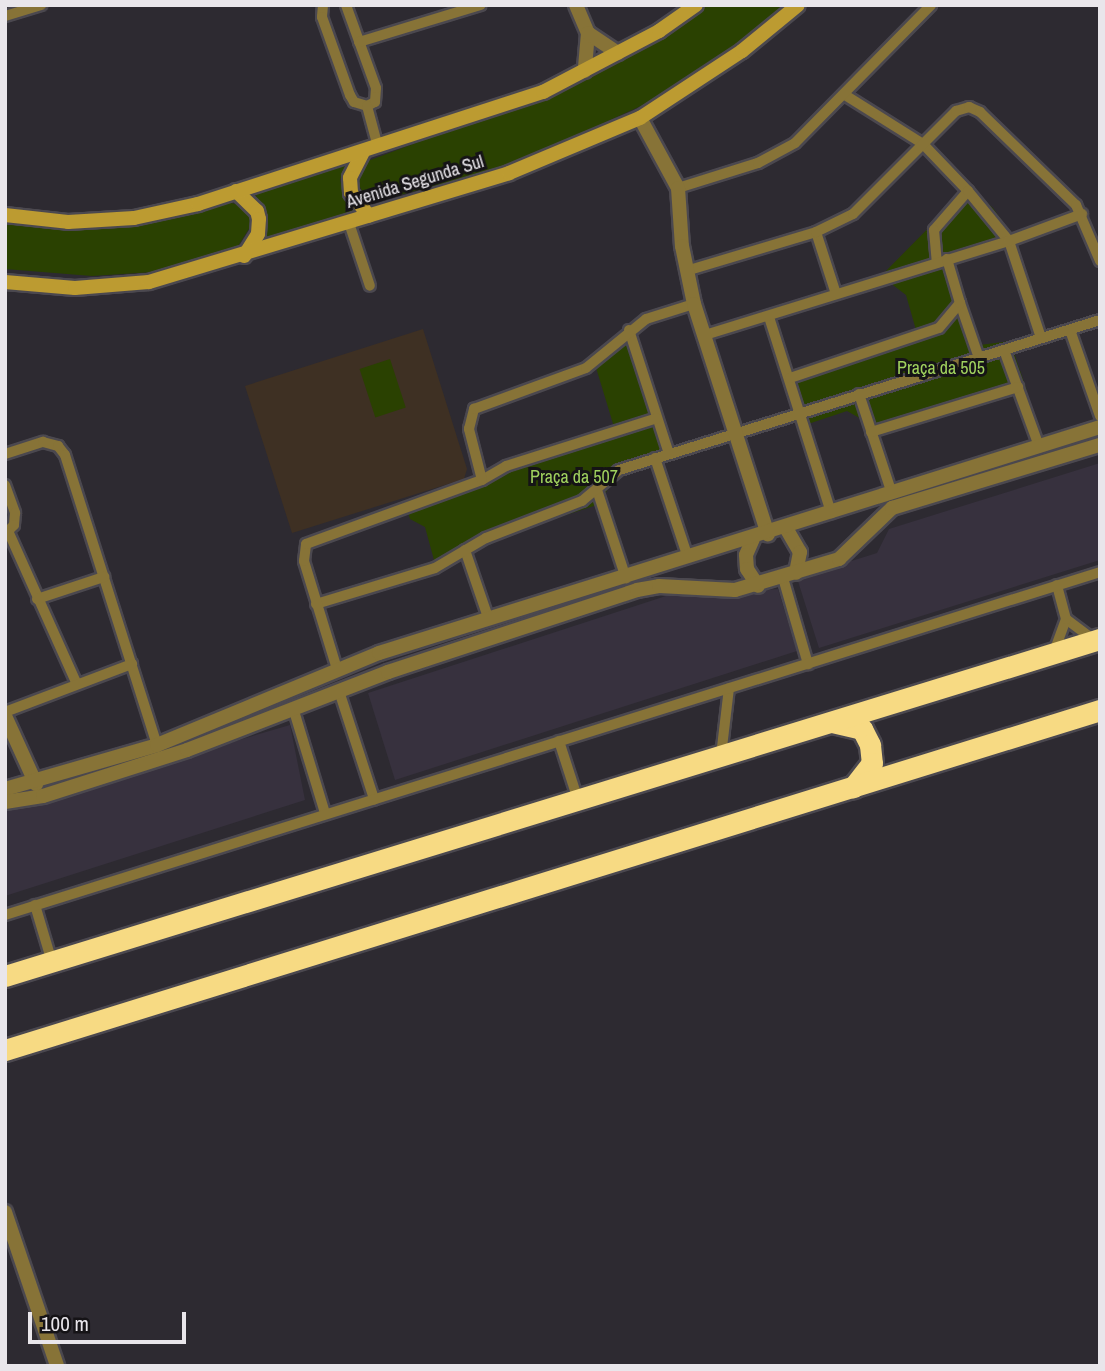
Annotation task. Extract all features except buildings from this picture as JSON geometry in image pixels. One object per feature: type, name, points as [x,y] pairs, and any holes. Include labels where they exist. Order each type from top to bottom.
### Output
[{"type":"highway","points":[[5,976],[1098,640]]},
{"type":"highway","points":[[5,1050],[1100,710]]},
{"type":"highway","points":[[832,722],[862,729],[870,745],[872,762],[851,788]]},
{"type":"main road","points":[[5,215],[68,222],[134,218],[236,191],[543,92],[618,53],[695,5]]},
{"type":"main road","name":"Avenida Segunda Sul","points":[[5,282],[75,288],[134,284],[244,256],[509,173],[640,118],[742,51],[798,5]]},
{"type":"main road","points":[[363,152],[350,178],[351,193],[369,216]]},
{"type":"main road","points":[[236,191],[257,211],[259,219],[258,234],[244,256]]},
{"type":"street","points":[[5,16],[41,5]]},
{"type":"street","points":[[323,5],[322,17],[349,95],[354,103],[367,106],[375,102],[376,88],[346,5]]},
{"type":"street","points":[[359,42],[479,5]]},
{"type":"street","points":[[576,5],[588,33],[585,71]]},
{"type":"street","points":[[678,188],[780,154],[845,95],[931,5]]},
{"type":"street","points":[[588,33],[618,53]]},
{"type":"street","points":[[845,95],[923,144],[968,191],[1009,242],[1041,338]]},
{"type":"street","points":[[367,106],[379,147]]},
{"type":"street","points":[[686,271],[816,232],[853,214],[956,111],[974,108],[1082,214],[1100,261]]},
{"type":"street","points":[[640,118],[678,188],[686,271],[694,304],[768,534]]},
{"type":"street","points":[[968,191],[934,230],[942,261],[979,358]]},
{"type":"street","points":[[705,335],[1009,242],[1082,214]]},
{"type":"street","points":[[349,223],[370,286]]},
{"type":"street","points":[[816,232],[836,294]]},
{"type":"street","points":[[790,378],[930,333],[960,303]]},
{"type":"street","points":[[482,480],[469,429],[474,409],[586,368],[629,330],[651,316],[694,304]]},
{"type":"street","points":[[769,317],[831,513]]},
{"type":"street","points":[[316,604],[422,573],[465,550],[568,508],[597,490],[619,470],[1100,320]]},
{"type":"street","points":[[629,330],[669,454]]},
{"type":"street","points":[[1070,330],[1100,416]]},
{"type":"street","points":[[1004,350],[1039,446]]},
{"type":"street","points":[[871,432],[1018,387]]},
{"type":"street","points":[[859,394],[892,494]]},
{"type":"street","points":[[337,669],[303,554],[310,540],[482,480],[506,466],[657,418]]},
{"type":"street","points":[[5,789],[36,784],[157,746],[379,653],[768,534],[1100,427]]},
{"type":"street","points":[[5,454],[43,442],[62,450],[157,746]]},
{"type":"street","points":[[5,802],[53,793],[272,719],[388,672],[649,587],[719,591],[758,586],[789,576],[847,556],[892,508],[1100,445]]},
{"type":"street","points":[[654,458],[688,558]]},
{"type":"street","points":[[5,485],[15,513],[7,534],[76,682]]},
{"type":"street","points":[[597,490],[626,578]]},
{"type":"street","points":[[786,528],[799,546],[789,576],[808,664]]},
{"type":"street","points":[[753,538],[746,561],[758,586]]},
{"type":"street","points":[[465,550],[489,620]]},
{"type":"street","points":[[5,915],[1100,572]]},
{"type":"street","points":[[37,599],[104,578]]},
{"type":"street","points":[[1054,654],[1066,619],[1057,585]]},
{"type":"street","points":[[1066,619],[1098,640]]},
{"type":"street","points":[[379,653],[388,672]]},
{"type":"street","points":[[36,784],[5,714],[76,682],[132,664]]},
{"type":"street","points":[[721,756],[729,688]]},
{"type":"street","points":[[339,691],[374,799]]},
{"type":"street","points":[[263,701],[272,719]]},
{"type":"street","points":[[294,710],[325,813]]},
{"type":"street","points":[[559,741],[578,800]]},
{"type":"street","points":[[35,905],[52,962]]},
{"type":"street","points":[[5,1212],[57,1366]]},
{"type":"shaded area","points":[[423,329],[467,469],[464,479],[292,533],[245,386]]},
{"type":"shaded area","points":[[1100,463],[1100,560],[819,648],[797,578],[877,553],[889,529]]},
{"type":"shaded area","points":[[778,589],[797,651],[395,780],[368,693],[666,596]]},
{"type":"shaded area","points":[[290,725],[305,800],[5,896],[5,809]]},
{"type":"green space","points":[[701,5],[788,5],[754,34],[643,105],[509,166],[381,200],[363,193],[357,181],[365,162],[576,83]]},
{"type":"green space","points":[[347,161],[340,180],[346,201],[356,211],[255,241],[264,216],[262,205],[252,191]]},
{"type":"green space","name":"Praça da 505","points":[[969,187],[993,208],[1010,232],[1011,244],[954,261],[980,345],[1010,341],[1027,391],[867,438],[863,420],[847,411],[799,427],[782,375],[916,330],[906,295],[881,276]]},
{"type":"green space","points":[[228,202],[242,206],[250,214],[252,224],[238,246],[154,272],[92,276],[5,269],[5,220],[156,220]]},
{"type":"green space","name":"Praça da 507","points":[[634,329],[672,456],[614,477],[600,504],[489,540],[437,571],[425,527],[410,519],[405,504],[614,427],[594,361]]},
{"type":"green space","points":[[390,359],[406,408],[375,417],[360,369]]}]
